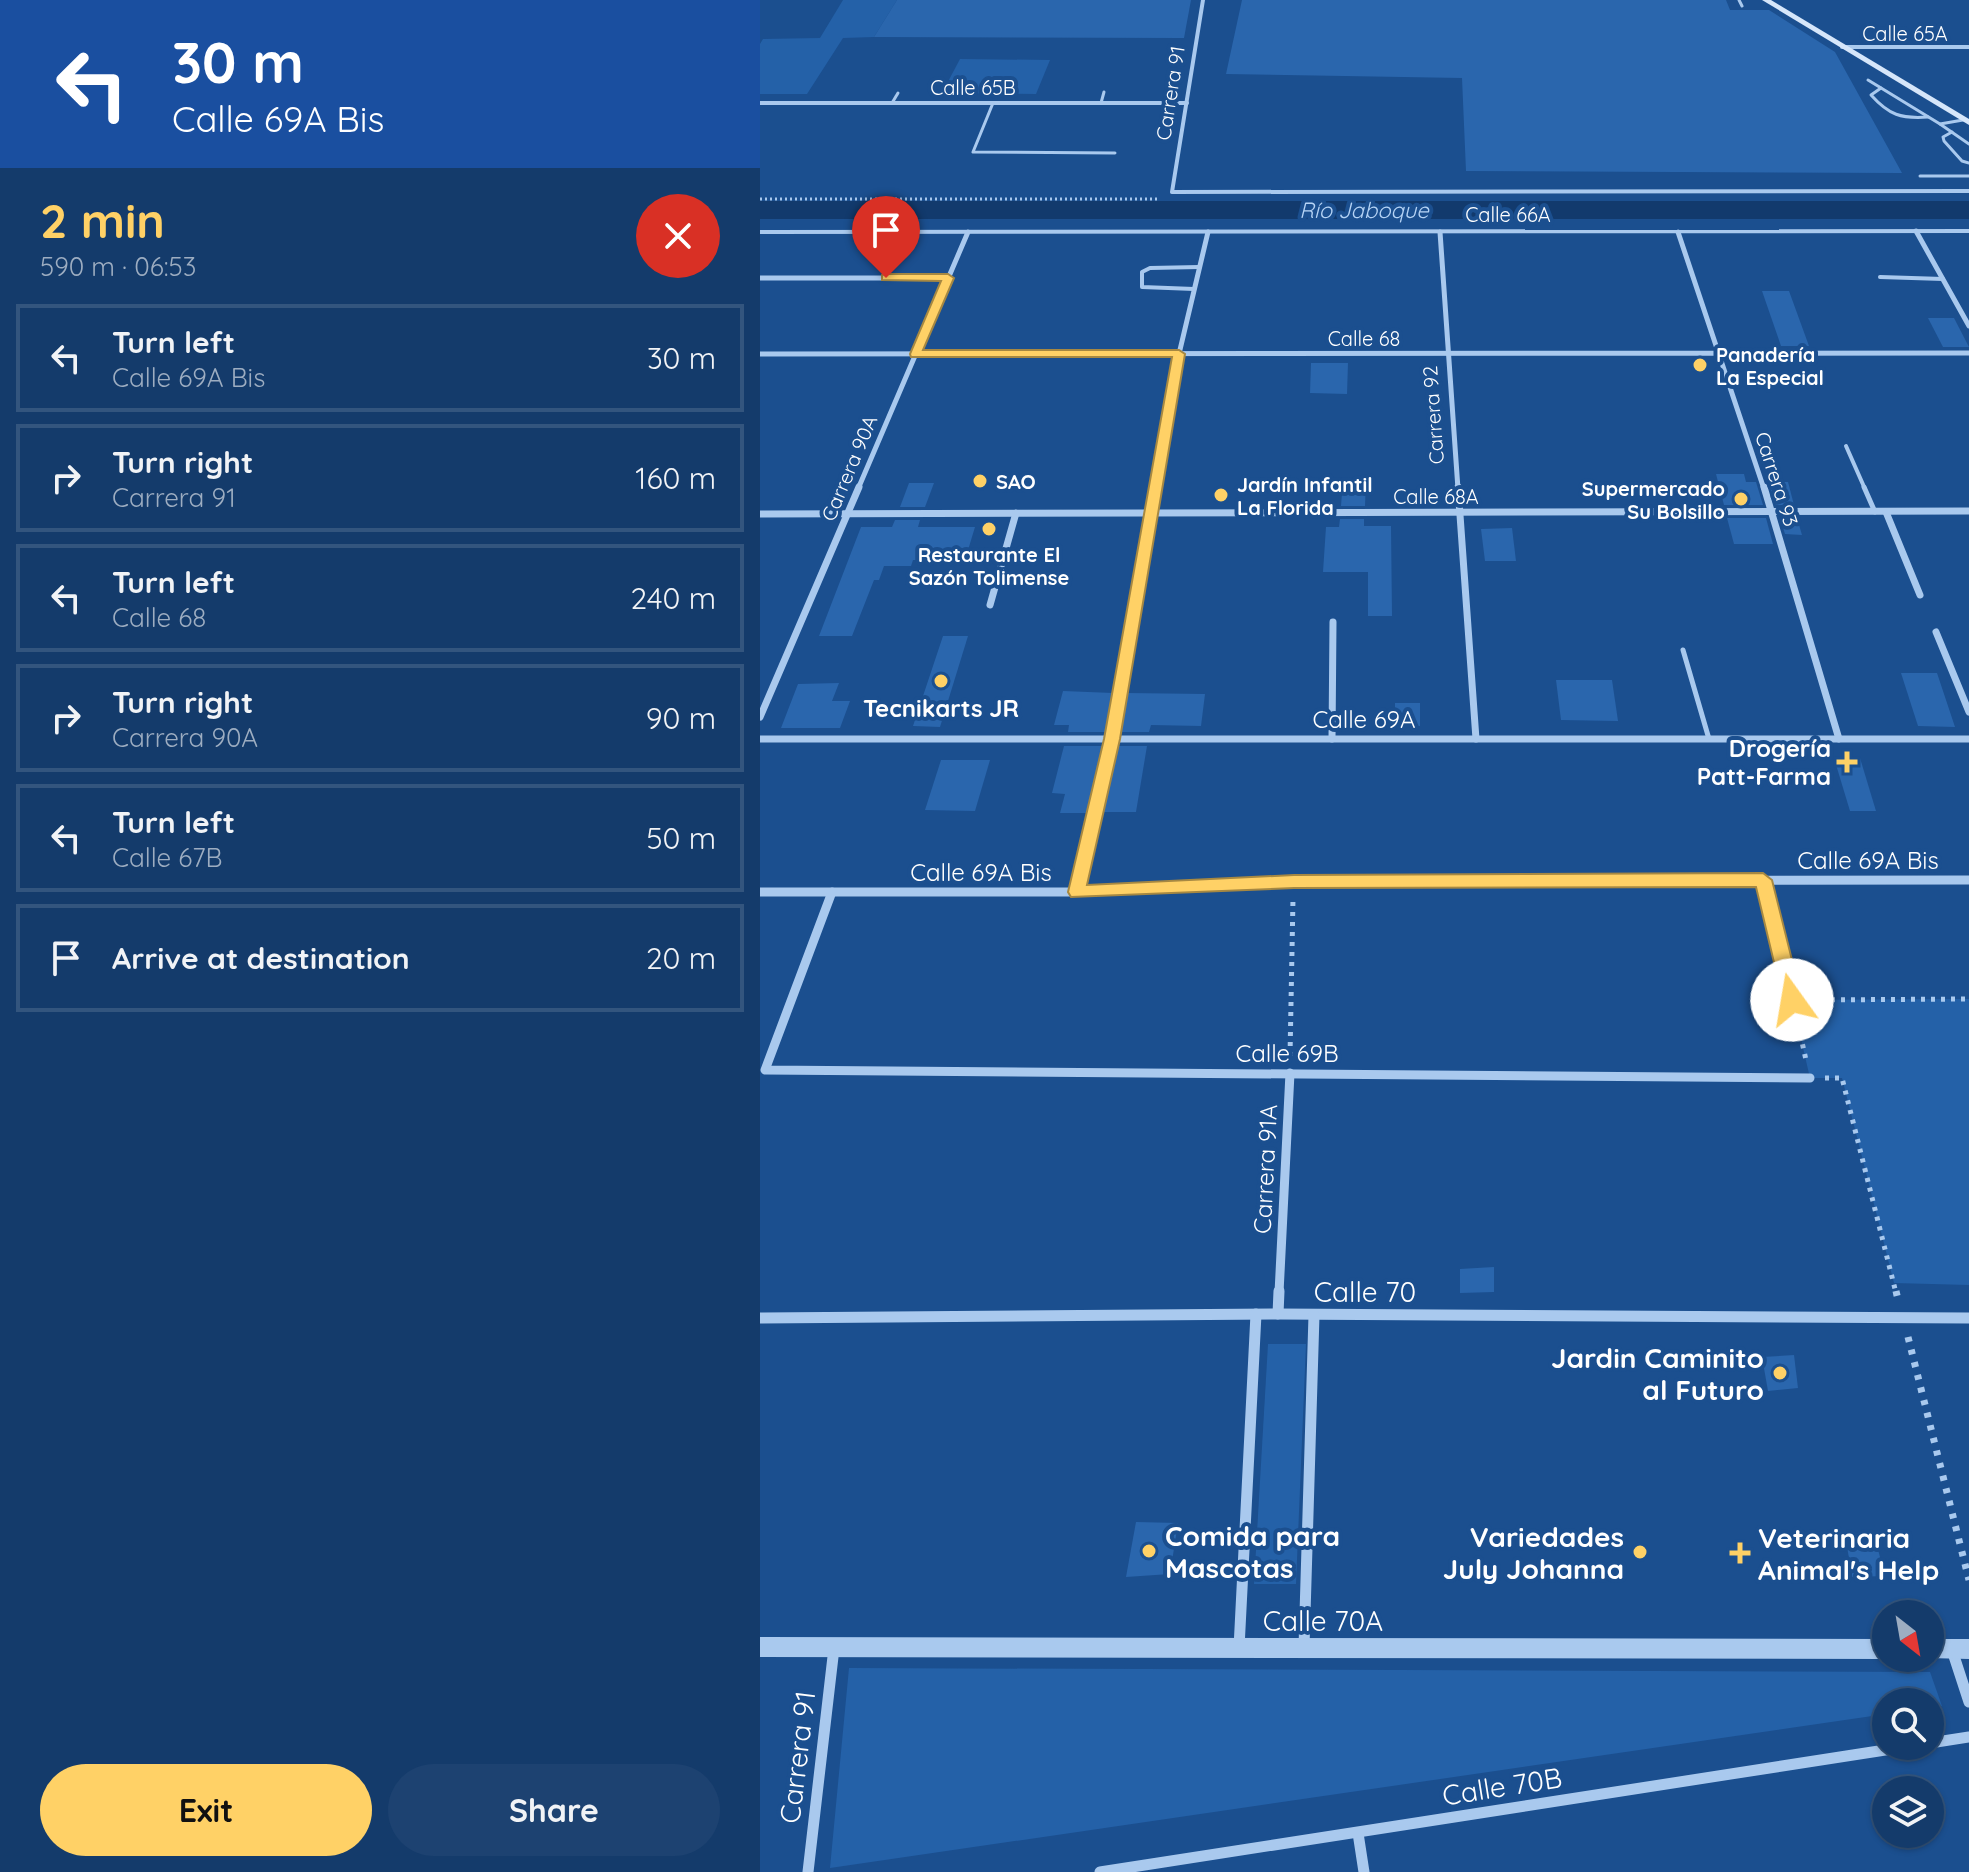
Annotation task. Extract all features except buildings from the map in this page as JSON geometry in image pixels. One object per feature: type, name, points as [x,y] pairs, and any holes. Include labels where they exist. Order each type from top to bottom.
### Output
[{"type":"main road","points":[[1766,0],[1966,122]]},
{"type":"street","name":"Carrera 91","points":[[1172,192],[1203,0]]},
{"type":"street","name":"Calle 65A","points":[[1841,47],[1969,47]]},
{"type":"street","name":"Calle 65B","points":[[760,103],[1187,103]]},
{"type":"street","name":"Calle 66A","points":[[1172,192],[1969,191]]},
{"type":"street","points":[[1916,231],[1969,326]]},
{"type":"street","name":"Calle 66A","points":[[760,232],[1969,231]]},
{"type":"street","name":"Carrera 90A","points":[[760,717],[968,232]]},
{"type":"street","points":[[1077,892],[1112,739],[1179,354],[1208,232]]},
{"type":"street","name":"Carrera 92","points":[[1440,232],[1476,739]]},
{"type":"street","name":"Carrera 93","points":[[1678,232],[1772,512],[1839,739]]},
{"type":"street","points":[[760,278],[948,278]]},
{"type":"street","name":"Calle 68","points":[[760,354],[1969,353]]},
{"type":"street","name":"Calle 68A","points":[[760,514],[1969,511]]},
{"type":"street","points":[[1886,512],[1920,595]]},
{"type":"street","points":[[990,605],[1016,513]]},
{"type":"street","points":[[1332,739],[1333,622]]},
{"type":"street","points":[[1936,632],[1969,712]]},
{"type":"street","name":"Calle 69A","points":[[760,739],[1969,739]]},
{"type":"street","points":[[1763,880],[1792,1000]]},
{"type":"street","name":"Calle 69A Bis","points":[[760,892],[1077,892],[1294,881],[1969,880]]},
{"type":"street","name":"Calle 69B","points":[[832,892],[765,1070],[1810,1078]]},
{"type":"street","name":"Carrera 91A","points":[[1278,1314],[1290,1073]]},
{"type":"street","points":[[1239,1648],[1256,1314]]},
{"type":"street","name":"Calle 70","points":[[760,1318],[1256,1314],[1969,1318]]},
{"type":"street","points":[[1304,1648],[1314,1315]]},
{"type":"street","name":"Calle 70A","points":[[760,1647],[1872,1649]]},
{"type":"street","name":"Carrera 91","points":[[808,1872],[834,1647]]},
{"type":"street","points":[[1960,1649],[1969,1702]]},
{"type":"street","points":[[1944,1741],[1969,1737]]},
{"type":"street","name":"Calle 70B","points":[[1100,1872],[1872,1752]]},
{"type":"street","points":[[1358,1833],[1364,1872]]},
{"type":"lane","points":[[1739,0],[1742,6]]},
{"type":"lane","points":[[1868,80],[1969,144]]},
{"type":"lane","points":[[1881,88],[1871,95],[1888,115],[1904,119],[1928,117]]},
{"type":"lane","points":[[1101,103],[1104,92]]},
{"type":"lane","points":[[892,103],[898,93]]},
{"type":"lane","points":[[861,109],[866,103]]},
{"type":"lane","points":[[993,103],[973,152],[1115,153]]},
{"type":"lane","points":[[1940,124],[1966,122]]},
{"type":"lane","points":[[1952,132],[1943,137],[1944,141],[1962,161],[1969,163]]},
{"type":"lane","points":[[1920,176],[1969,176]]},
{"type":"lane","points":[[1194,289],[1142,287],[1142,272],[1150,268],[1199,267]]},
{"type":"lane","points":[[1880,277],[1943,279]]},
{"type":"lane","points":[[1846,446],[1875,512]]},
{"type":"lane","points":[[1683,650],[1709,739]]},
{"type":"path","name":"Carrera 91A","points":[[1290,1073],[1294,881]]},
{"type":"path","points":[[1810,1078],[1792,1000],[1969,999]]},
{"type":"shaded area","points":[[843,0],[897,0],[874,37],[843,38],[807,94],[760,94],[760,44],[763,39],[820,38]]},
{"type":"shaded area","points":[[960,59],[1050,60],[1036,94],[942,93]]},
{"type":"shaded area","points":[[1969,999],[1969,1285],[1894,1283],[1842,1078],[1810,1078],[1792,1000]]},
{"type":"shaded area","points":[[1268,1344],[1306,1344],[1296,1584],[1254,1584]]},
{"type":"shaded area","points":[[849,1668],[1930,1672],[1936,1688],[1872,1688],[1872,1716],[830,1868]]},
{"type":"waterway","name":"Río Jaboque","points":[[760,210],[1969,210]]},
{"type":"place","name":"Panadería La Especial","points":[[1700,365]]},
{"type":"place","name":"SAO","points":[[980,481]]},
{"type":"place","name":"Jardín Infantil La Florida","points":[[1221,495]]},
{"type":"place","name":"Supermercado Su Bolsillo","points":[[1741,499]]},
{"type":"place","name":"Restaurante El Sazón Tolimense","points":[[989,529]]},
{"type":"place","name":"Tecnikarts JR","points":[[941,681]]},
{"type":"place","name":"Drogería Patt-Farma","points":[[1847,762]]},
{"type":"place","name":"Jardin Caminito al Futuro","points":[[1780,1373]]},
{"type":"place","name":"Comida para Mascotas","points":[[1149,1551]]},
{"type":"place","name":"Variedades July Johanna","points":[[1640,1552]]},
{"type":"place","name":"Veterinaria Animal's Help","points":[[1740,1553]]},
{"type":"route","points":[[886,278],[948,278],[916,354],[1179,354],[1112,739],[1077,892],[1294,881],[1763,880],[1792,1000]]}]
